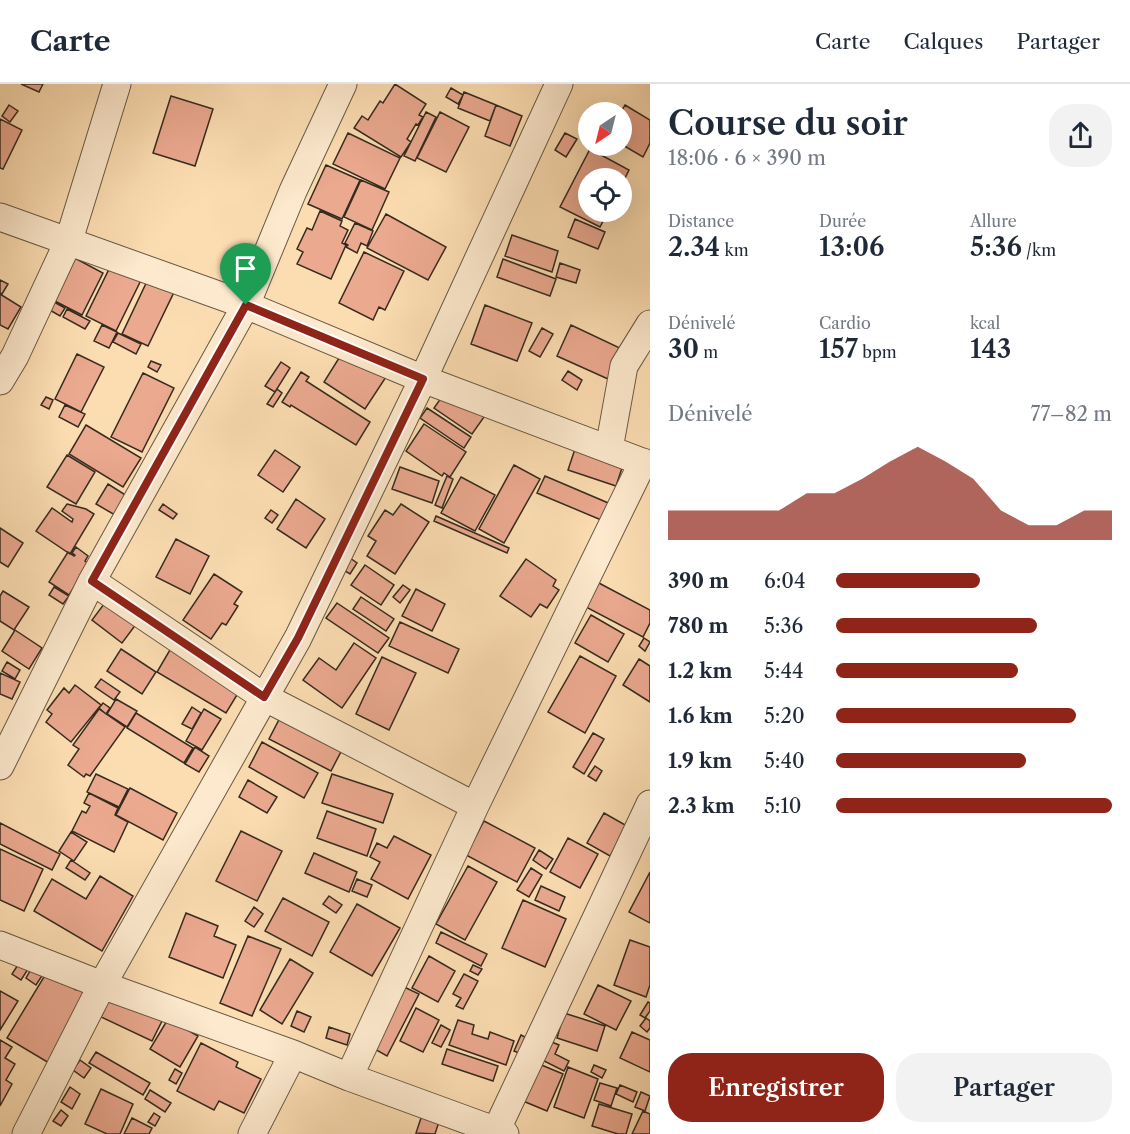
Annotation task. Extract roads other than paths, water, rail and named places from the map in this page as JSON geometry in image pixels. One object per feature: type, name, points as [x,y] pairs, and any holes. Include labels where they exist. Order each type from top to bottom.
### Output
[{"type":"street","points":[[0,381],[15,356],[69,240],[117,84]]},
{"type":"street","points":[[0,766],[92,581],[246,305],[293,191],[343,84]]},
{"type":"street","points":[[26,1134],[102,985],[298,638],[423,379],[559,84]]},
{"type":"street","points":[[0,217],[246,305],[423,379],[646,463],[475,806],[349,1077]]},
{"type":"street","points":[[609,449],[624,366],[650,324]]},
{"type":"street","points":[[92,581],[264,697],[475,806]]},
{"type":"street","points":[[0,945],[102,985],[293,1054],[455,1126],[500,1132],[648,815]]},
{"type":"street","points":[[252,1134],[293,1054]]}]
